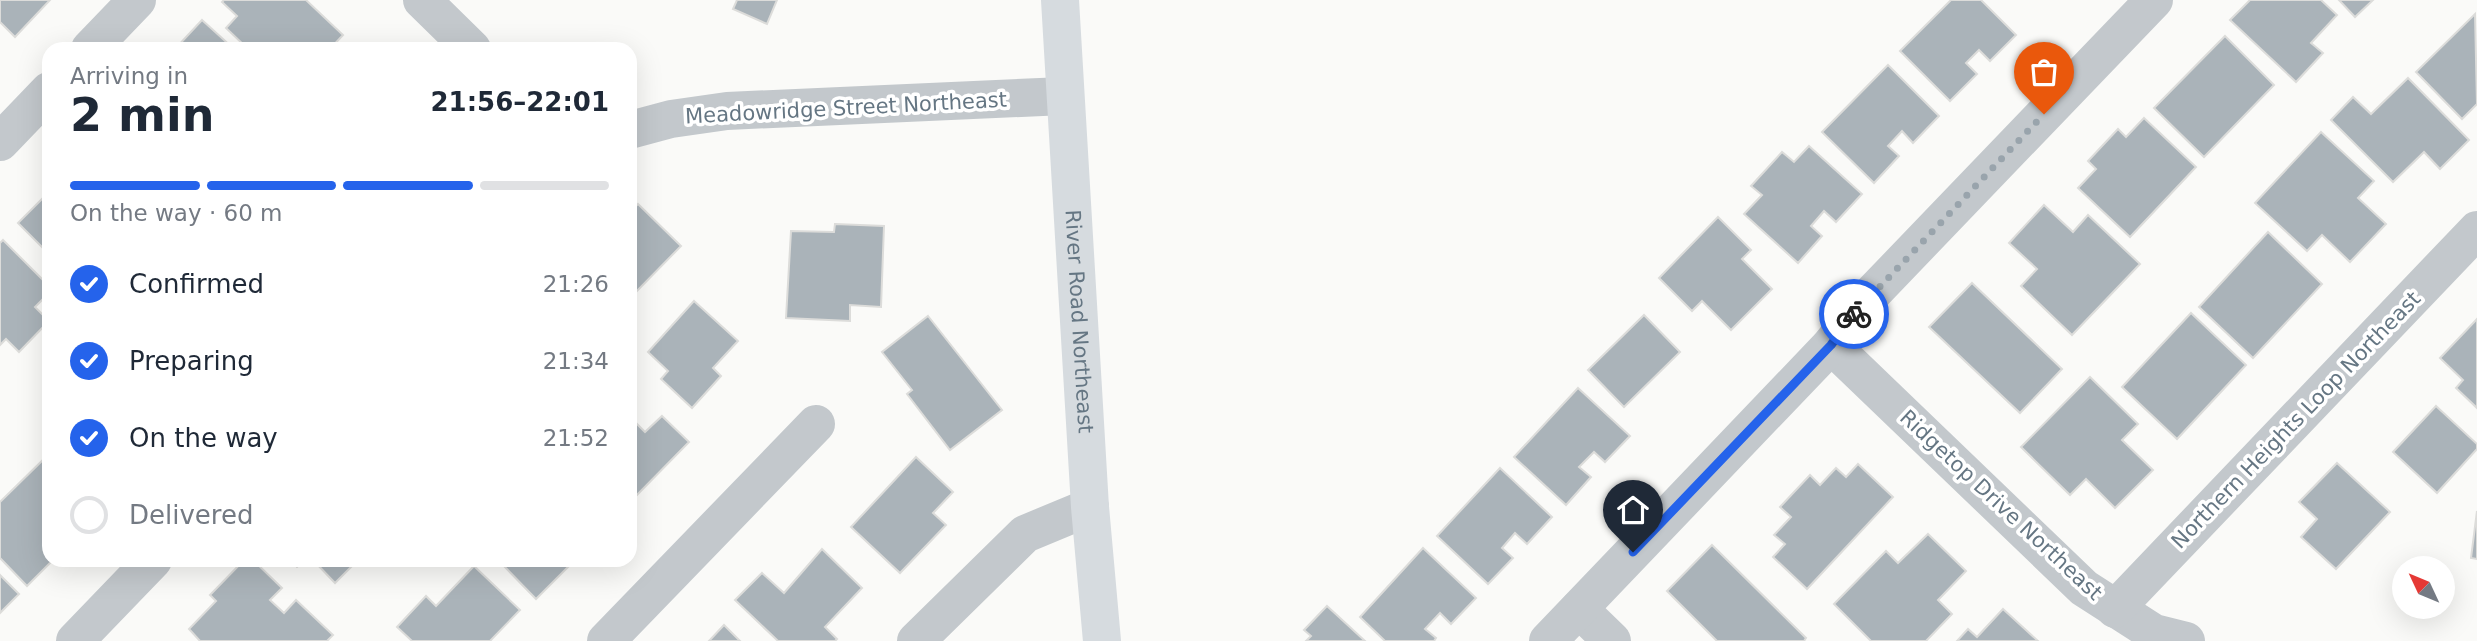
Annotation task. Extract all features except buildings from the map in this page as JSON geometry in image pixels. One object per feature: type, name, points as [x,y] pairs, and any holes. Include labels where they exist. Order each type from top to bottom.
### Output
[{"type":"main road","name":"River Road Northeast","points":[[1060,0],[1090,507],[1102,641]]},
{"type":"street","points":[[97,42],[137,0]]},
{"type":"street","points":[[422,0],[465,42]]},
{"type":"street","points":[[1548,641],[1831,345],[1862,304],[2154,0]]},
{"type":"street","name":"Meadowridge Street Northeast","points":[[637,128],[671,119],[727,111],[1064,96]]},
{"type":"street","points":[[0,142],[42,99]]},
{"type":"street","name":"Northern Heights Loop Northeast","points":[[2115,609],[2477,230]]},
{"type":"street","name":"Ridgetop Drive Northeast","points":[[1831,345],[2084,588],[2154,633],[2186,641]]},
{"type":"street","points":[[606,641],[816,424]]},
{"type":"street","points":[[916,641],[1025,534],[1090,507]]},
{"type":"street","points":[[90,636],[147,567]]},
{"type":"street","points":[[1579,609],[1612,641]]},
{"type":"way so far","points":[[1854,314],[2044,114]]},
{"type":"route","points":[[1633,552],[1831,345],[1854,314]]}]
